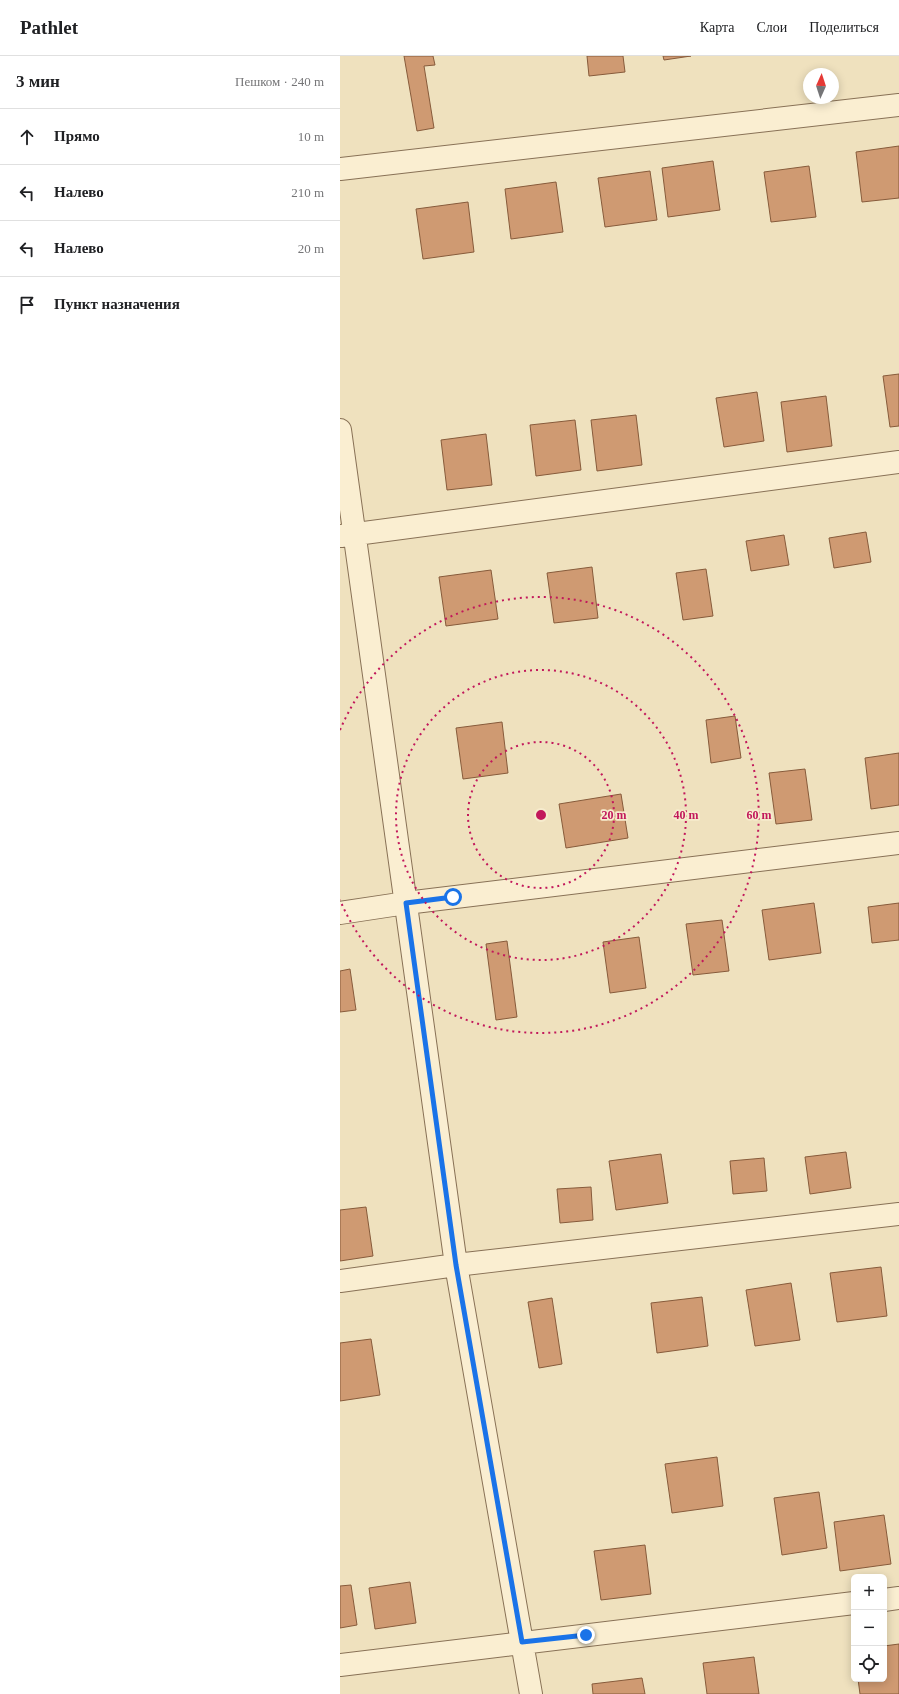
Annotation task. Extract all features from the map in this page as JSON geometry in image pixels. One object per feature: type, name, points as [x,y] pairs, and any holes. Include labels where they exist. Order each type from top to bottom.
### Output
[{"type":"street","points":[[340,169],[899,105]]},
{"type":"street","points":[[340,430],[347,535],[406,903],[456,1265],[531,1694]]},
{"type":"street","points":[[347,535],[899,462]]},
{"type":"street","points":[[340,913],[406,903],[899,843]]},
{"type":"street","points":[[340,1281],[456,1265],[899,1214]]},
{"type":"street","points":[[887,1600],[899,1598]]},
{"type":"street","points":[[340,1665],[851,1603]]},
{"type":"building","points":[[404,56],[433,56],[435,65],[424,66],[434,128],[417,131]]},
{"type":"building","points":[[587,56],[623,56],[625,72],[589,76]]},
{"type":"building","points":[[663,56],[691,56],[664,60]]},
{"type":"building","points":[[899,146],[899,198],[862,202],[856,152]]},
{"type":"building","points":[[713,161],[720,210],[668,217],[662,168]]},
{"type":"building","points":[[809,166],[816,217],[771,222],[764,172]]},
{"type":"building","points":[[650,171],[657,220],[605,227],[598,178]]},
{"type":"building","points":[[556,182],[563,232],[511,239],[505,189]]},
{"type":"building","points":[[468,202],[474,252],[423,259],[416,209]]},
{"type":"building","points":[[899,374],[899,426],[890,427],[883,376]]},
{"type":"building","points":[[757,392],[764,441],[724,447],[716,398]]},
{"type":"building","points":[[826,396],[832,446],[787,452],[781,402]]},
{"type":"building","points":[[636,415],[642,465],[597,471],[591,420]]},
{"type":"building","points":[[575,420],[581,470],[536,476],[530,425]]},
{"type":"building","points":[[486,434],[492,485],[447,490],[441,440]]},
{"type":"building","points":[[866,532],[871,562],[834,568],[829,538]]},
{"type":"building","points":[[784,535],[789,565],[751,571],[746,541]]},
{"type":"building","points":[[592,567],[598,618],[554,623],[547,573]]},
{"type":"building","points":[[706,569],[713,616],[683,620],[676,573]]},
{"type":"building","points":[[491,570],[498,619],[446,626],[439,577]]},
{"type":"building","points":[[735,716],[741,758],[711,763],[706,720]]},
{"type":"building","points":[[502,722],[508,773],[463,779],[456,728]]},
{"type":"building","points":[[899,753],[899,805],[871,809],[865,758]]},
{"type":"building","points":[[805,769],[812,820],[776,824],[769,773]]},
{"type":"building","points":[[621,794],[628,838],[566,848],[559,804]]},
{"type":"building","points":[[814,903],[821,953],[769,960],[762,910]]},
{"type":"building","points":[[899,903],[899,940],[872,943],[868,907]]},
{"type":"building","points":[[722,920],[729,971],[693,975],[686,924]]},
{"type":"building","points":[[639,937],[646,988],[610,993],[603,942]]},
{"type":"building","points":[[507,941],[517,1017],[496,1020],[486,944]]},
{"type":"building","points":[[350,969],[356,1010],[340,1012],[340,971]]},
{"type":"building","points":[[846,1152],[851,1188],[810,1194],[805,1157]]},
{"type":"building","points":[[661,1154],[668,1203],[616,1210],[609,1161]]},
{"type":"building","points":[[764,1158],[767,1191],[733,1194],[730,1161]]},
{"type":"building","points":[[591,1187],[593,1220],[560,1223],[557,1189]]},
{"type":"building","points":[[366,1207],[373,1256],[340,1261],[340,1210]]},
{"type":"building","points":[[881,1267],[887,1316],[837,1322],[830,1273]]},
{"type":"building","points":[[791,1283],[800,1340],[755,1346],[746,1290]]},
{"type":"building","points":[[702,1297],[708,1346],[657,1353],[651,1303]]},
{"type":"building","points":[[552,1298],[562,1364],[539,1368],[528,1302]]},
{"type":"building","points":[[371,1339],[380,1395],[340,1401],[340,1343]]},
{"type":"building","points":[[717,1457],[723,1506],[672,1513],[665,1464]]},
{"type":"building","points":[[819,1492],[827,1548],[782,1555],[774,1498]]},
{"type":"building","points":[[884,1515],[891,1564],[840,1571],[834,1522]]},
{"type":"building","points":[[645,1545],[651,1594],[601,1600],[594,1551]]},
{"type":"building","points":[[410,1582],[416,1623],[375,1629],[369,1588]]},
{"type":"building","points":[[351,1585],[357,1625],[340,1628],[340,1586]]},
{"type":"building","points":[[899,1644],[899,1694],[860,1694],[858,1682],[887,1682],[887,1646]]},
{"type":"building","points":[[754,1657],[759,1694],[707,1694],[703,1663]]},
{"type":"building","points":[[642,1678],[645,1694],[593,1694],[592,1684]]},
{"type":"route","points":[[453,897],[406,903],[456,1265],[522,1642],[586,1635]]}]
